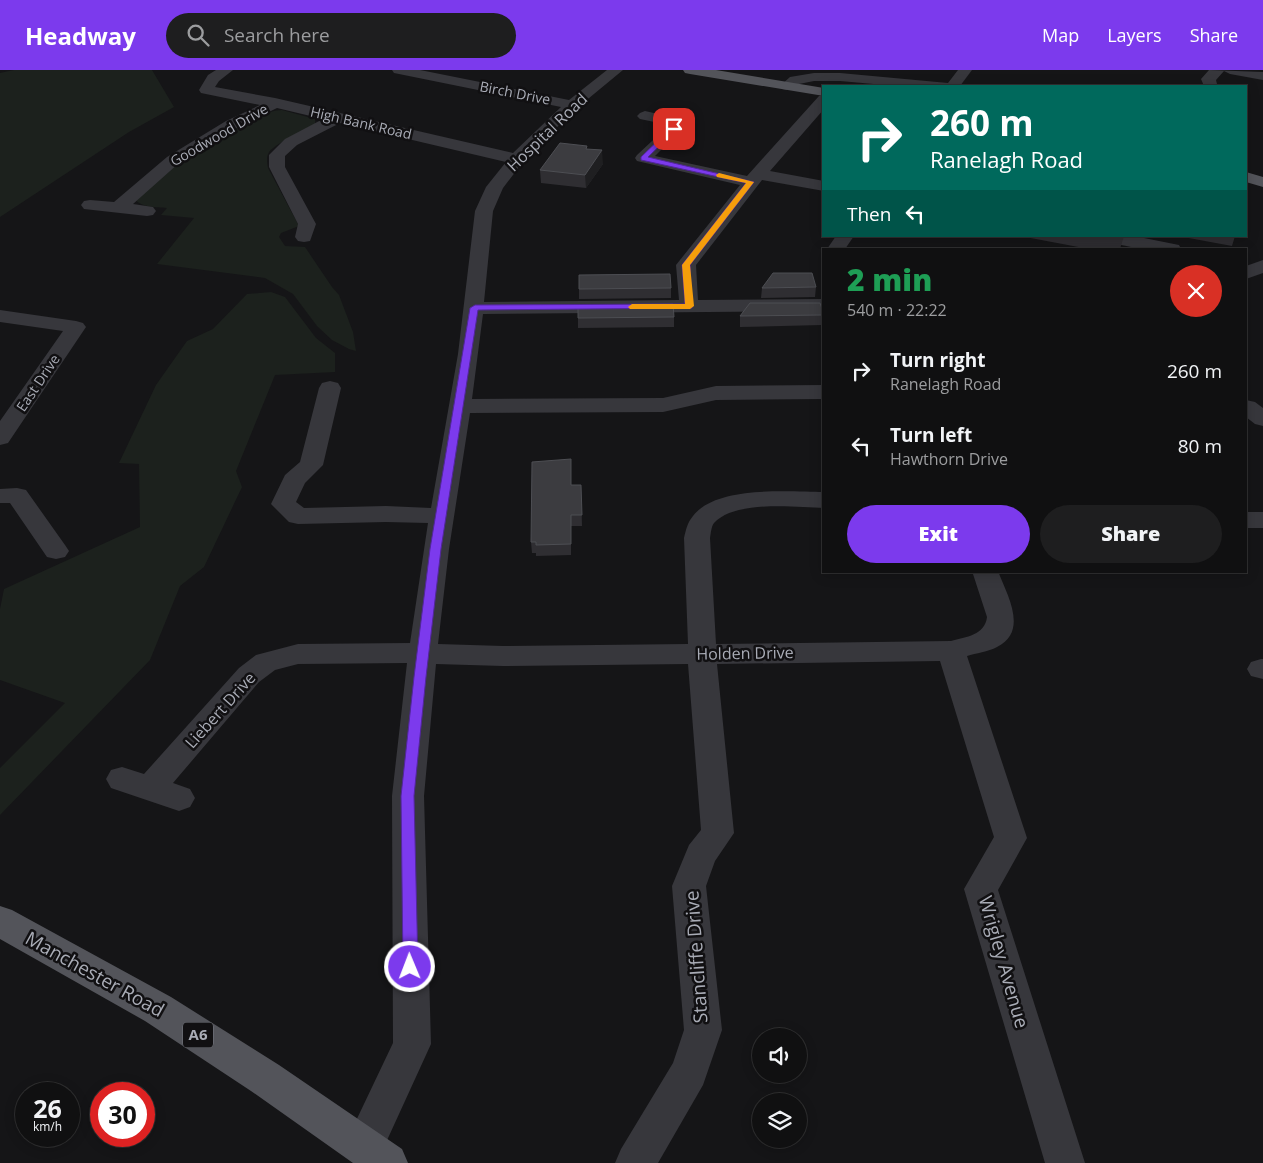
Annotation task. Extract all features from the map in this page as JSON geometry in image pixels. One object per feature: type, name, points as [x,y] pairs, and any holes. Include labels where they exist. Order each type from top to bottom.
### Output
[{"type":"main road","points":[[690,70],[822,92]]},
{"type":"main road","points":[[1247,177],[1263,182]]},
{"type":"main road","name":"Manchester Road","points":[[0,921],[158,1009],[266,1078],[376,1154]]},
{"type":"street","name":"High Bank Road","points":[[226,70],[213,78],[206,90],[276,103],[516,159]]},
{"type":"street","name":"Birch Drive","points":[[399,70],[572,105]]},
{"type":"street","name":"Hospital Road","points":[[376,1154],[412,1044],[408,796],[436,549],[475,308],[484,210],[495,187],[516,159],[572,105],[616,70]]},
{"type":"street","points":[[954,85],[965,70]]},
{"type":"street","points":[[1210,84],[1208,79],[1217,70]]},
{"type":"street","points":[[1230,70],[1263,76]]},
{"type":"street","points":[[787,86],[795,80],[814,77],[840,77],[932,85]]},
{"type":"street","points":[[690,306],[686,265],[755,178],[822,101]]},
{"type":"street","name":"Goodwood Drive","points":[[118,208],[173,160],[232,124],[276,103]]},
{"type":"street","points":[[645,116],[671,121],[674,129],[643,158],[755,178],[822,186]]},
{"type":"street","points":[[304,237],[307,224],[278,167],[277,155],[291,142],[337,118]]},
{"type":"street","points":[[90,205],[148,211]]},
{"type":"street","points":[[837,248],[844,237]]},
{"type":"street","points":[[1108,237],[1167,248]]},
{"type":"street","points":[[475,308],[822,305]]},
{"type":"street","name":"East Drive","points":[[0,316],[76,327],[0,438]]},
{"type":"street","points":[[330,388],[311,465],[294,480],[283,504],[298,516],[386,514],[442,516]]},
{"type":"street","points":[[460,406],[663,404],[716,393],[822,392]]},
{"type":"street","points":[[0,496],[17,495],[56,551]]},
{"type":"street","name":"Stancliffe Drive","points":[[635,1163],[689,1072],[703,1030],[689,886],[701,855],[718,833],[704,691],[704,653],[697,538],[702,521],[713,510],[739,502],[822,500]]},
{"type":"street","points":[[1247,520],[1263,520]]},
{"type":"street","name":"Holden Drive","points":[[424,655],[502,656],[951,651],[988,640],[1000,628],[1001,617],[986,573]]},
{"type":"street","name":"Wrigley Avenue","points":[[951,651],[1010,838],[982,889],[1065,1163]]},
{"type":"street","name":"Liebert Drive","points":[[179,798],[136,784],[249,675],[266,662],[298,654],[424,655]]},
{"type":"shaded area","points":[[14,70],[152,70],[174,107],[129,132],[0,217],[0,73]]},
{"type":"shaded area","points":[[282,110],[315,119],[315,125],[290,137],[269,152],[267,156],[268,168],[299,226],[281,233],[279,237],[285,246],[305,247],[339,295],[353,332],[356,351],[332,340],[317,326],[293,294],[265,278],[157,264],[194,218],[161,215],[167,208],[145,206],[135,199],[176,163],[197,149],[244,123],[273,111]]},
{"type":"shaded area","points":[[271,292],[285,297],[316,338],[335,353],[335,372],[275,375],[236,471],[242,487],[204,567],[180,586],[150,660],[0,815],[0,768],[65,703],[0,680],[0,609],[4,589],[140,527],[139,464],[119,463],[156,385],[187,341],[213,329],[247,294]]},
{"type":"building","points":[[560,143],[587,146],[586,149],[602,150],[585,175],[540,170]]},
{"type":"building","points":[[773,273],[812,273],[816,287],[762,288]]},
{"type":"building","points":[[670,274],[671,288],[579,289],[579,275]]},
{"type":"building","points":[[750,303],[820,303],[822,309],[822,315],[740,316]]},
{"type":"building","points":[[673,304],[674,317],[578,318],[578,305]]},
{"type":"building","points":[[571,459],[571,485],[581,485],[582,515],[571,515],[571,544],[536,545],[536,542],[531,542],[532,462]]},
{"type":"slow traffic","points":[[632,307],[690,306],[686,265],[751,182],[719,175]]},
{"type":"route","points":[[410,967],[408,796],[436,549],[475,308],[690,306],[686,265],[751,182],[643,158],[674,129]]}]
